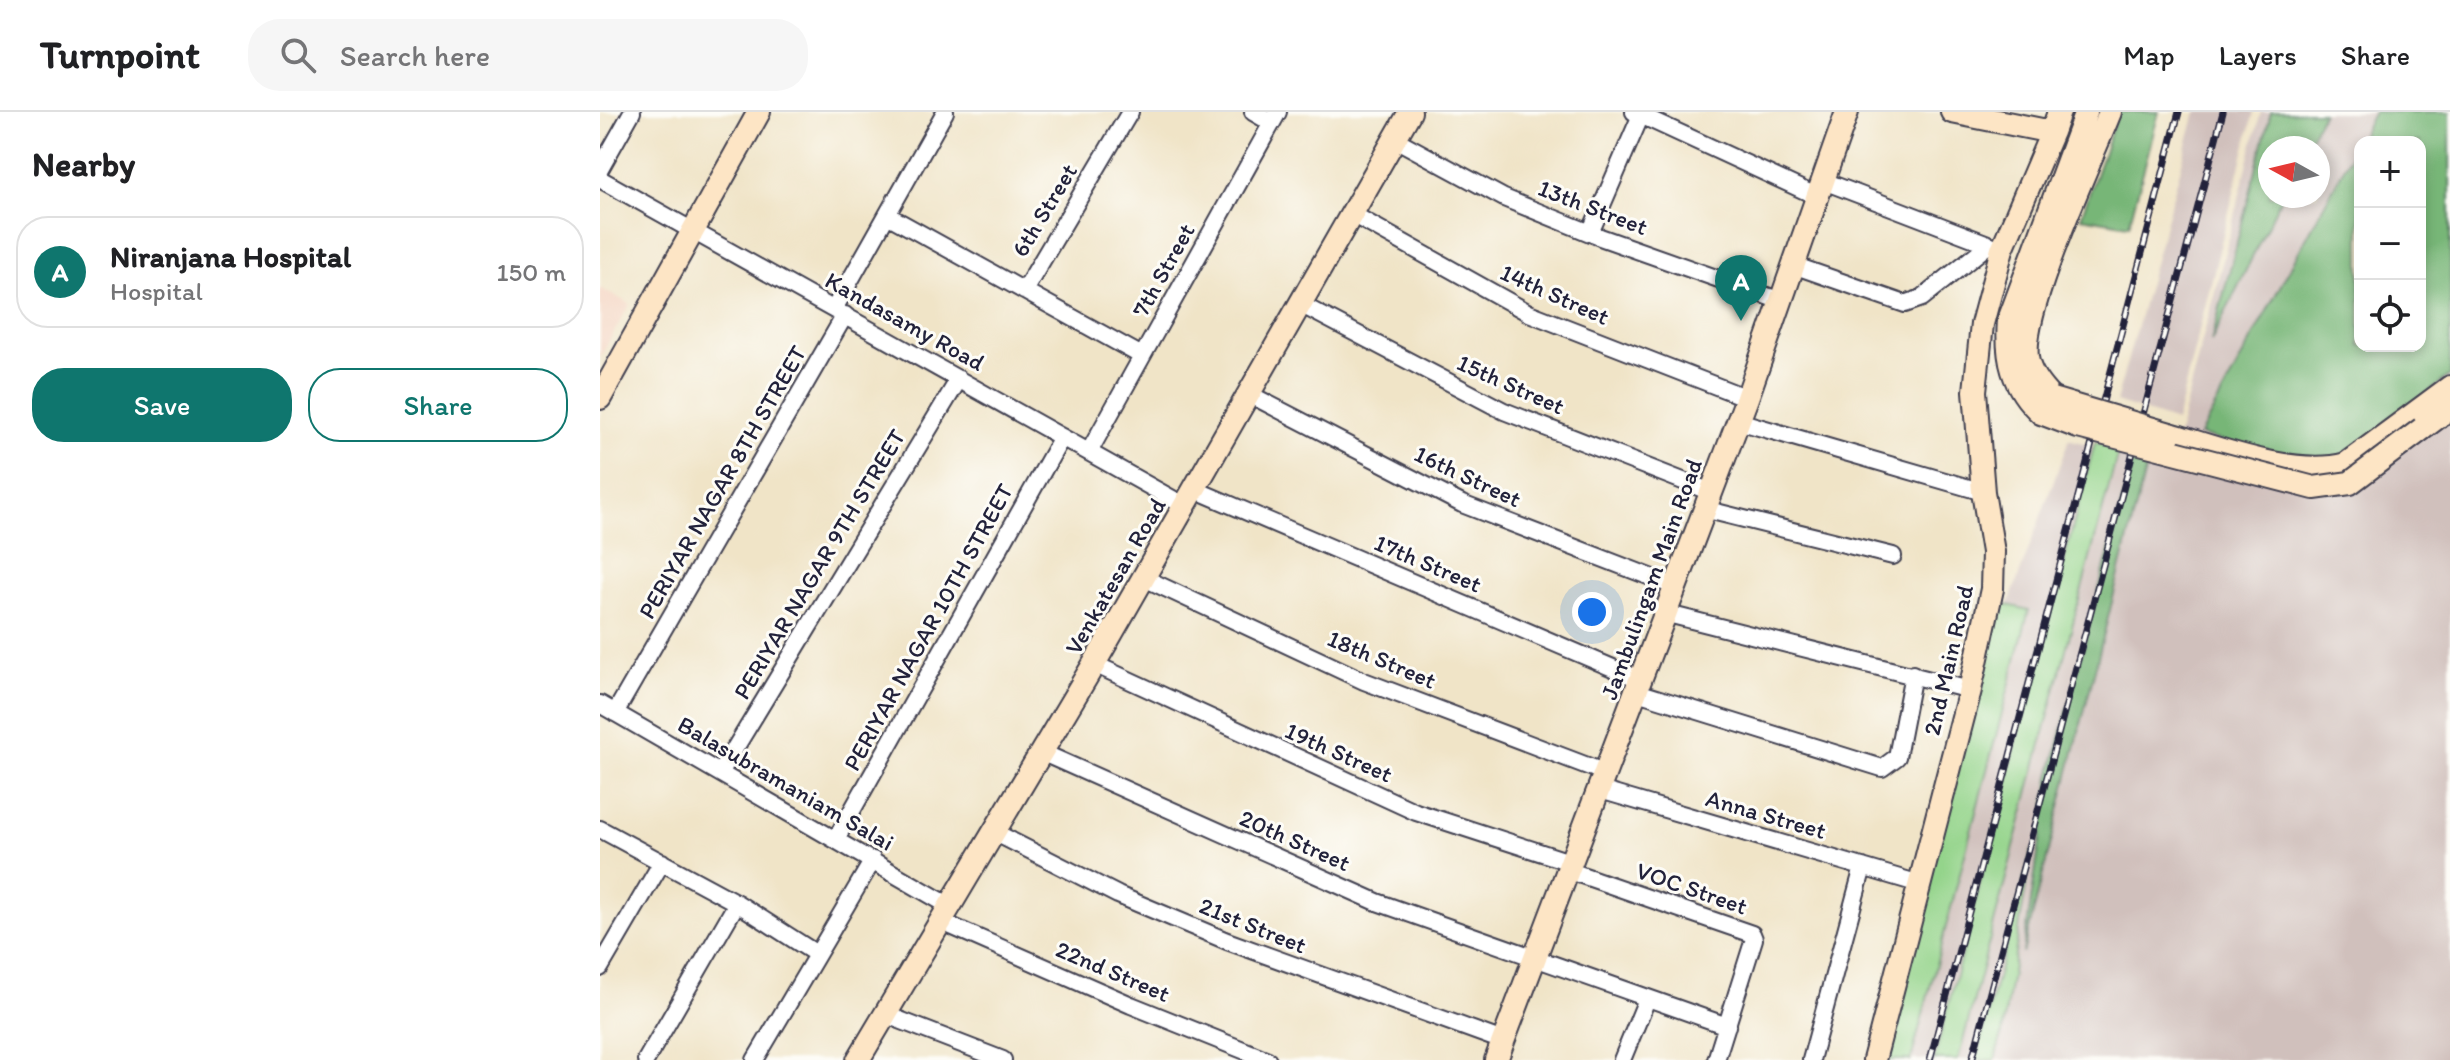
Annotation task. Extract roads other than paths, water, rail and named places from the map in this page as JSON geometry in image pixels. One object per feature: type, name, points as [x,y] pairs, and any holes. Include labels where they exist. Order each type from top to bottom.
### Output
[{"type":"street","points":[[600,169],[632,112]]},
{"type":"street","points":[[600,398],[759,112]]},
{"type":"street","name":"PERIYAR NAGAR 8TH STREET","points":[[615,713],[840,312],[887,215],[945,112]]},
{"type":"street","name":"6th Street","points":[[1024,291],[1130,112]]},
{"type":"street","points":[[1253,112],[1275,118]]},
{"type":"street","name":"Venkatesan Road","points":[[858,1060],[1094,664],[1410,112]]},
{"type":"street","name":"Jambulingam Main Road","points":[[1500,1050],[1747,398],[1847,112]]},
{"type":"street","points":[[1952,112],[2056,122]]},
{"type":"street","points":[[2086,112],[2009,320],[2007,347],[2012,373],[2026,399],[2201,444],[2326,469],[2346,464],[2450,387]]},
{"type":"street","points":[[2110,112],[2056,246],[2027,337],[2027,358],[2046,406],[2078,427],[2314,488],[2350,483],[2450,408]]},
{"type":"street","points":[[1590,233],[1638,114],[1819,188],[1995,247]]},
{"type":"street","name":"7th Street","points":[[1089,452],[1275,118]]},
{"type":"street","name":"2nd Main Road","points":[[1874,1060],[1970,690],[1992,589],[1993,552],[1983,492],[1975,391],[1995,247],[2056,122]]},
{"type":"street","name":"13th Street","points":[[1395,139],[1504,198],[1590,233],[1781,301]]},
{"type":"street","name":"Kandasamy Road","points":[[600,179],[1089,452],[1190,498]]},
{"type":"street","name":"14th Street","points":[[1352,214],[1529,313],[1747,398]]},
{"type":"street","name":"6th Street","points":[[887,215],[1142,356]]},
{"type":"street","points":[[1793,265],[1905,304],[1922,298],[1995,247]]},
{"type":"street","name":"15th Street","points":[[1300,304],[1504,411],[1707,500],[1893,556]]},
{"type":"street","name":"PERIYAR NAGAR 9TH STREET","points":[[720,773],[959,379]]},
{"type":"street","name":"16th Street","points":[[1249,394],[1462,504],[1674,586]]},
{"type":"street","points":[[1738,421],[1983,492]]},
{"type":"street","name":"PERIYAR NAGAR 10TH STREET","points":[[836,839],[1062,437]]},
{"type":"street","name":"17th Street","points":[[1190,498],[1639,686],[1882,768],[1897,757],[1913,674]]},
{"type":"street","name":"18th Street","points":[[1144,578],[1364,681],[1603,781]]},
{"type":"street","points":[[1664,613],[1970,690]]},
{"type":"street","name":"19th Street","points":[[1094,664],[1416,812],[1571,867]]},
{"type":"street","name":"Balasubramaniam Salai","points":[[600,704],[873,860],[945,914]]},
{"type":"street","name":"20th Street","points":[[1041,752],[1377,902],[1727,1026]]},
{"type":"street","name":"Anna Street","points":[[1603,781],[1920,884]]},
{"type":"street","points":[[600,829],[737,903],[815,953]]},
{"type":"street","name":"21st Street","points":[[994,832],[1118,895],[1500,1050]]},
{"type":"street","points":[[755,1060],[815,953],[873,860]]},
{"type":"street","points":[[600,968],[662,862]]},
{"type":"street","name":"VOC Street","points":[[1571,867],[1752,934],[1727,1026]]},
{"type":"street","points":[[1811,1060],[1863,867]]},
{"type":"street","points":[[646,1060],[737,903]]},
{"type":"street","name":"22nd Street","points":[[945,914],[1131,1005],[1268,1060]]},
{"type":"street","points":[[1622,1060],[1647,999]]},
{"type":"street","points":[[884,1014],[1003,1060]]},
{"type":"street","points":[[1716,1060],[1727,1026]]},
{"type":"railway","points":[[1930,1060],[2179,112]]},
{"type":"railway","points":[[1972,1060],[2223,112]]},
{"type":"place","name":"Niranjana Hospital","points":[[1741,321]]}]
